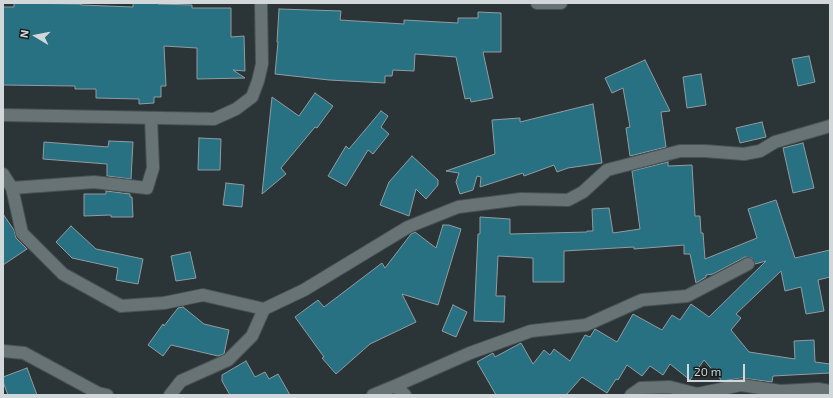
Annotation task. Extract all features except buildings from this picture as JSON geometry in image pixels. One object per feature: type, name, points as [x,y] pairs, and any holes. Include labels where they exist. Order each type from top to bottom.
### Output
[{"type":"street","points":[[3,116],[214,119],[236,109],[252,97],[262,64],[261,3]]},
{"type":"street","points":[[537,3],[561,3]]},
{"type":"street","points":[[12,188],[94,182],[147,188],[153,168],[151,118]]},
{"type":"street","points":[[3,174],[12,188],[22,233],[63,274],[121,306],[164,303],[203,295],[264,309],[304,290],[408,227],[458,207],[521,199],[568,200],[583,192],[607,170],[680,151],[705,150],[744,154],[760,151],[775,142],[830,126]]},
{"type":"street","points":[[373,395],[470,353],[531,331],[586,326],[642,300],[687,296],[748,264]]},
{"type":"street","points":[[170,395],[181,381],[228,360],[252,336],[264,309]]},
{"type":"street","points":[[3,351],[24,353],[98,393],[107,395]]},
{"type":"street","points":[[630,395],[641,388],[670,388],[697,394],[741,385],[780,391],[818,389],[830,391]]},
{"type":"street","points":[[395,386],[405,395]]}]
